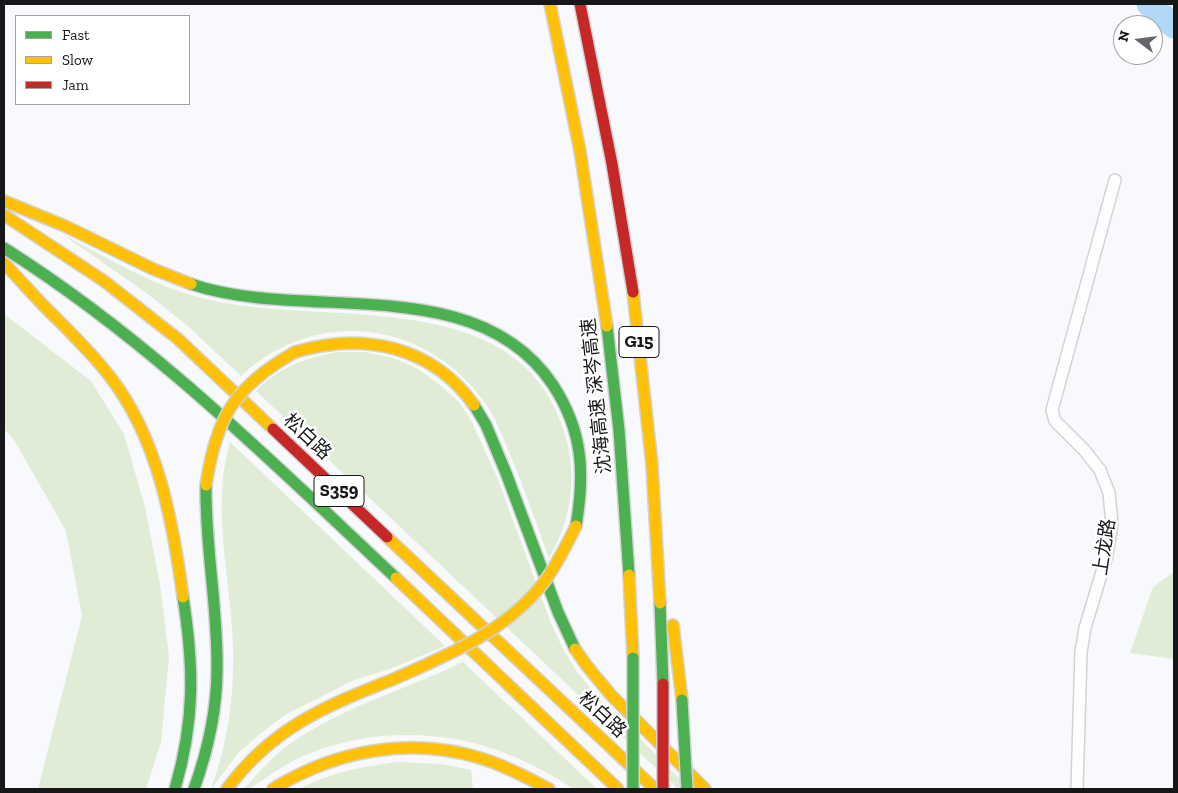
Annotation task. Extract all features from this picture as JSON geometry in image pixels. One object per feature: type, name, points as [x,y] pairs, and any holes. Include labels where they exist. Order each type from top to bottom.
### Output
[{"type":"main road","name":"沈海高速 深岑高速","points":[[550,4],[578,142],[605,306],[623,473],[633,658],[633,789]]},
{"type":"main road","name":"G15","points":[[580,4],[612,161],[632,290],[648,425],[656,520],[663,684],[663,789]]},
{"type":"main road","points":[[4,201],[189,284],[254,297],[414,309],[472,323],[500,335],[525,352],[563,398],[580,449],[582,474],[581,501],[576,526],[564,552],[550,576],[532,598],[485,636],[458,651],[346,698],[292,726],[269,743],[249,762],[227,789]]},
{"type":"main road","name":"松白路","points":[[4,215],[104,281],[178,339],[655,789]]},
{"type":"main road","name":"S359","points":[[4,248],[88,303],[190,386],[252,442],[618,789]]},
{"type":"main road","points":[[4,263],[84,346],[112,379],[132,410],[147,441],[159,476],[190,635],[192,669],[187,744],[175,789]]},
{"type":"main road","points":[[194,789],[210,737],[216,700],[218,663],[207,537],[206,485],[214,440],[221,422],[231,405],[244,388],[272,364],[294,352],[312,346],[336,342],[366,342],[396,348],[423,360],[447,377],[467,396],[480,414],[497,449],[572,644],[586,666],[604,688],[705,789]]},
{"type":"main road","points":[[656,520],[673,624],[682,700],[687,789]]},
{"type":"main road","points":[[273,789],[307,770],[335,760],[366,752],[397,749],[443,750],[473,756],[504,767],[549,789]]},
{"type":"street","name":"上龙路","points":[[1077,789],[1081,652],[1085,628],[1107,555],[1112,524],[1109,493],[1100,470],[1086,451],[1055,421],[1052,410],[1115,180]]},
{"type":"green space","points":[[62,234],[114,262],[187,294],[253,307],[359,314],[412,320],[461,331],[505,352],[540,384],[564,431],[568,447],[571,480],[568,512],[557,543],[549,558],[525,492],[491,412],[464,378],[435,355],[404,340],[371,332],[337,332],[304,339],[271,353],[241,376],[189,327],[149,295]]},
{"type":"green space","points":[[4,314],[91,381],[124,434],[145,507],[160,584],[169,657],[161,742],[146,789],[38,789],[82,616],[66,531],[14,440],[4,429]]},
{"type":"green space","points":[[337,352],[365,352],[393,358],[418,369],[459,402],[471,420],[497,477],[551,623],[563,649],[577,672],[596,695],[690,789],[678,789],[256,391],[274,376],[294,365],[314,357]]},
{"type":"green space","points":[[230,442],[445,646],[390,669],[354,680],[285,715],[239,752],[211,789],[223,750],[232,689],[232,628],[222,511],[222,488]]},
{"type":"green space","points":[[1174,572],[1174,659],[1130,653],[1153,587]]},
{"type":"green space","points":[[463,662],[597,789],[574,789],[532,765],[485,746],[432,736],[406,735],[352,741],[326,747],[301,757],[249,789],[244,789],[284,748],[300,737],[339,715]]},
{"type":"green space","points":[[397,762],[441,764],[471,770],[473,789],[299,789],[310,783],[346,771]]},
{"type":"waterway","points":[[1149,4],[1174,26]]},
{"type":"traffic: fast","points":[[4,248],[58,284],[159,362],[256,446],[396,578]]},
{"type":"traffic: fast","points":[[191,284],[236,295],[386,306],[434,312],[480,326],[520,349],[553,385],[571,419],[576,436],[581,470],[576,526]]},
{"type":"traffic: fast","points":[[607,326],[619,430],[629,575]]},
{"type":"traffic: fast","points":[[474,405],[486,425],[506,473],[558,612],[575,649]]},
{"type":"traffic: fast","points":[[194,789],[204,760],[211,730],[217,684],[216,623],[207,531],[206,485]]},
{"type":"traffic: fast","points":[[175,789],[182,764],[191,693],[191,670],[183,597]]},
{"type":"traffic: fast","points":[[660,603],[663,684]]},
{"type":"traffic: fast","points":[[633,658],[633,789]]},
{"type":"traffic: fast","points":[[682,700],[687,789]]},
{"type":"traffic: slow","points":[[550,4],[580,151],[607,326]]},
{"type":"traffic: slow","points":[[4,201],[65,226],[153,269],[191,284]]},
{"type":"traffic: slow","points":[[4,215],[104,281],[178,339],[273,429]]},
{"type":"traffic: slow","points":[[4,263],[97,361],[111,378],[141,427],[161,482],[174,540],[183,597]]},
{"type":"traffic: slow","points":[[633,292],[652,465],[660,603]]},
{"type":"traffic: slow","points":[[295,352],[345,343],[370,344],[394,348],[416,357],[437,369],[457,385],[474,405]]},
{"type":"traffic: slow","points":[[206,485],[216,440],[232,406],[243,391],[257,378],[295,352]]},
{"type":"traffic: slow","points":[[394,679],[455,651],[495,628],[513,614],[549,576],[576,526]]},
{"type":"traffic: slow","points":[[387,537],[655,789]]},
{"type":"traffic: slow","points":[[629,575],[633,658]]},
{"type":"traffic: slow","points":[[396,578],[618,789]]},
{"type":"traffic: slow","points":[[673,625],[682,700]]},
{"type":"traffic: slow","points":[[575,649],[611,695],[705,789]]},
{"type":"traffic: slow","points":[[227,789],[262,750],[302,721],[345,699],[394,679]]},
{"type":"traffic: slow","points":[[273,789],[297,776],[348,756],[402,748],[429,748],[483,759],[549,789]]},
{"type":"traffic: jam","points":[[580,4],[612,164],[633,292]]},
{"type":"traffic: jam","points":[[273,429],[387,537]]},
{"type":"traffic: jam","points":[[663,684],[663,789]]}]
